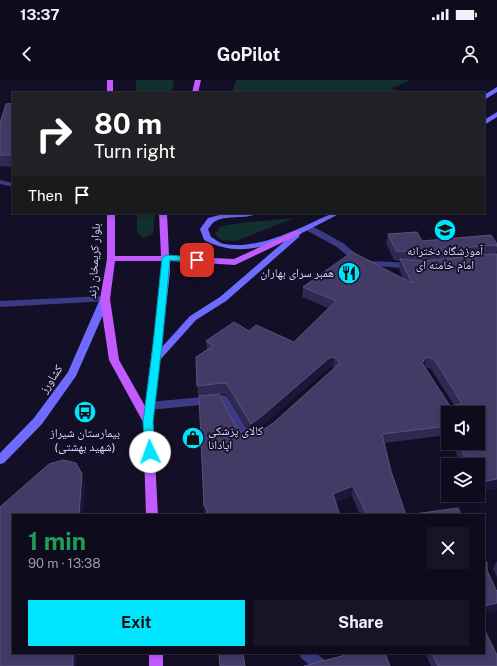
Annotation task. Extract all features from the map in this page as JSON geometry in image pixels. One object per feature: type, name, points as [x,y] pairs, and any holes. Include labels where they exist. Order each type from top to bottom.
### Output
[{"type":"main road","points":[[110,80],[110,92]]},
{"type":"main road","points":[[195,92],[198,80]]},
{"type":"main road","points":[[485,97],[497,89]]},
{"type":"main road","points":[[485,122],[497,114]]},
{"type":"main road","name":"بلوار کریمخان زند","points":[[111,214],[111,259],[105,299],[114,360],[148,422]]},
{"type":"main road","name":"بلوار کریمخان زند","points":[[152,514],[148,422],[166,258],[163,214]]},
{"type":"main road","points":[[245,214],[212,220],[204,229],[208,238],[222,246],[247,247],[298,233]]},
{"type":"main road","points":[[111,259],[166,258],[236,262],[309,228],[335,214]]},
{"type":"main road","points":[[156,360],[193,318],[223,299],[298,233]]},
{"type":"main road","name":"کشاورز","points":[[0,460],[38,421],[72,373],[105,299]]},
{"type":"main road","points":[[156,654],[156,666]]},
{"type":"street","points":[[0,182],[12,185]]},
{"type":"street","points":[[309,228],[340,244],[354,256],[368,263],[421,266]]},
{"type":"street","points":[[0,304],[105,299]]},
{"type":"street","points":[[150,406],[223,398],[236,426],[248,443],[261,434]]},
{"type":"street","points":[[307,654],[321,666]]},
{"type":"green space","points":[[136,80],[174,80],[172,92],[136,92]]},
{"type":"green space","points":[[236,80],[411,80],[392,88],[400,92],[232,92]]},
{"type":"green space","points":[[137,214],[155,214],[153,234],[144,238],[137,233]]},
{"type":"green space","points":[[295,218],[236,241],[221,240],[215,234],[221,226]]},
{"type":"building","points":[[12,103],[12,156],[0,155],[0,123],[6,104]]},
{"type":"building","points":[[417,232],[422,241],[491,235],[497,246],[492,245],[423,252],[396,251],[388,234]]},
{"type":"building","points":[[352,252],[412,283],[400,259],[423,261],[497,254],[497,479],[485,482],[485,458],[465,458],[462,450],[485,450],[485,406],[450,406],[441,406],[441,427],[382,434],[391,471],[406,514],[367,514],[353,486],[333,494],[340,514],[208,514],[207,509],[204,506],[199,396],[219,394],[235,425],[244,436],[250,438],[272,424],[340,363],[334,357],[328,359],[251,424],[227,384],[222,383],[197,386],[196,357],[213,346],[206,341],[234,322],[249,331],[256,325],[294,342],[336,301],[303,287]],"holes":[[[427,357],[434,359],[461,404],[450,406],[422,363]]]},
{"type":"building","points":[[63,460],[76,463],[82,474],[79,514],[12,514],[12,654],[73,654],[73,666],[0,666],[0,507],[49,464]]},
{"type":"building","points":[[458,508],[461,514],[414,514]]},
{"type":"building","points":[[485,562],[487,562],[487,570],[497,591],[497,603],[485,606]]},
{"type":"building","points":[[485,631],[497,655],[497,666],[438,666],[432,654],[485,654]]},
{"type":"building","points":[[219,654],[243,654],[245,666],[220,666]]},
{"type":"building","points":[[349,654],[385,654],[390,666],[304,666]]},
{"type":"place","name":"آموزشگاه دخترانه امام خامنه ای","points":[[445,230]]},
{"type":"place","name":"همبر سرای بهاران","points":[[349,273]]},
{"type":"place","name":"بیمارستان شیراز (شهید بهشتی)","points":[[85,412]]},
{"type":"place","name":"کالای پزشکی اپادانا","points":[[193,438]]},
{"type":"route","points":[[150,452],[148,422],[158,345],[166,272],[166,258],[197,260]]}]
